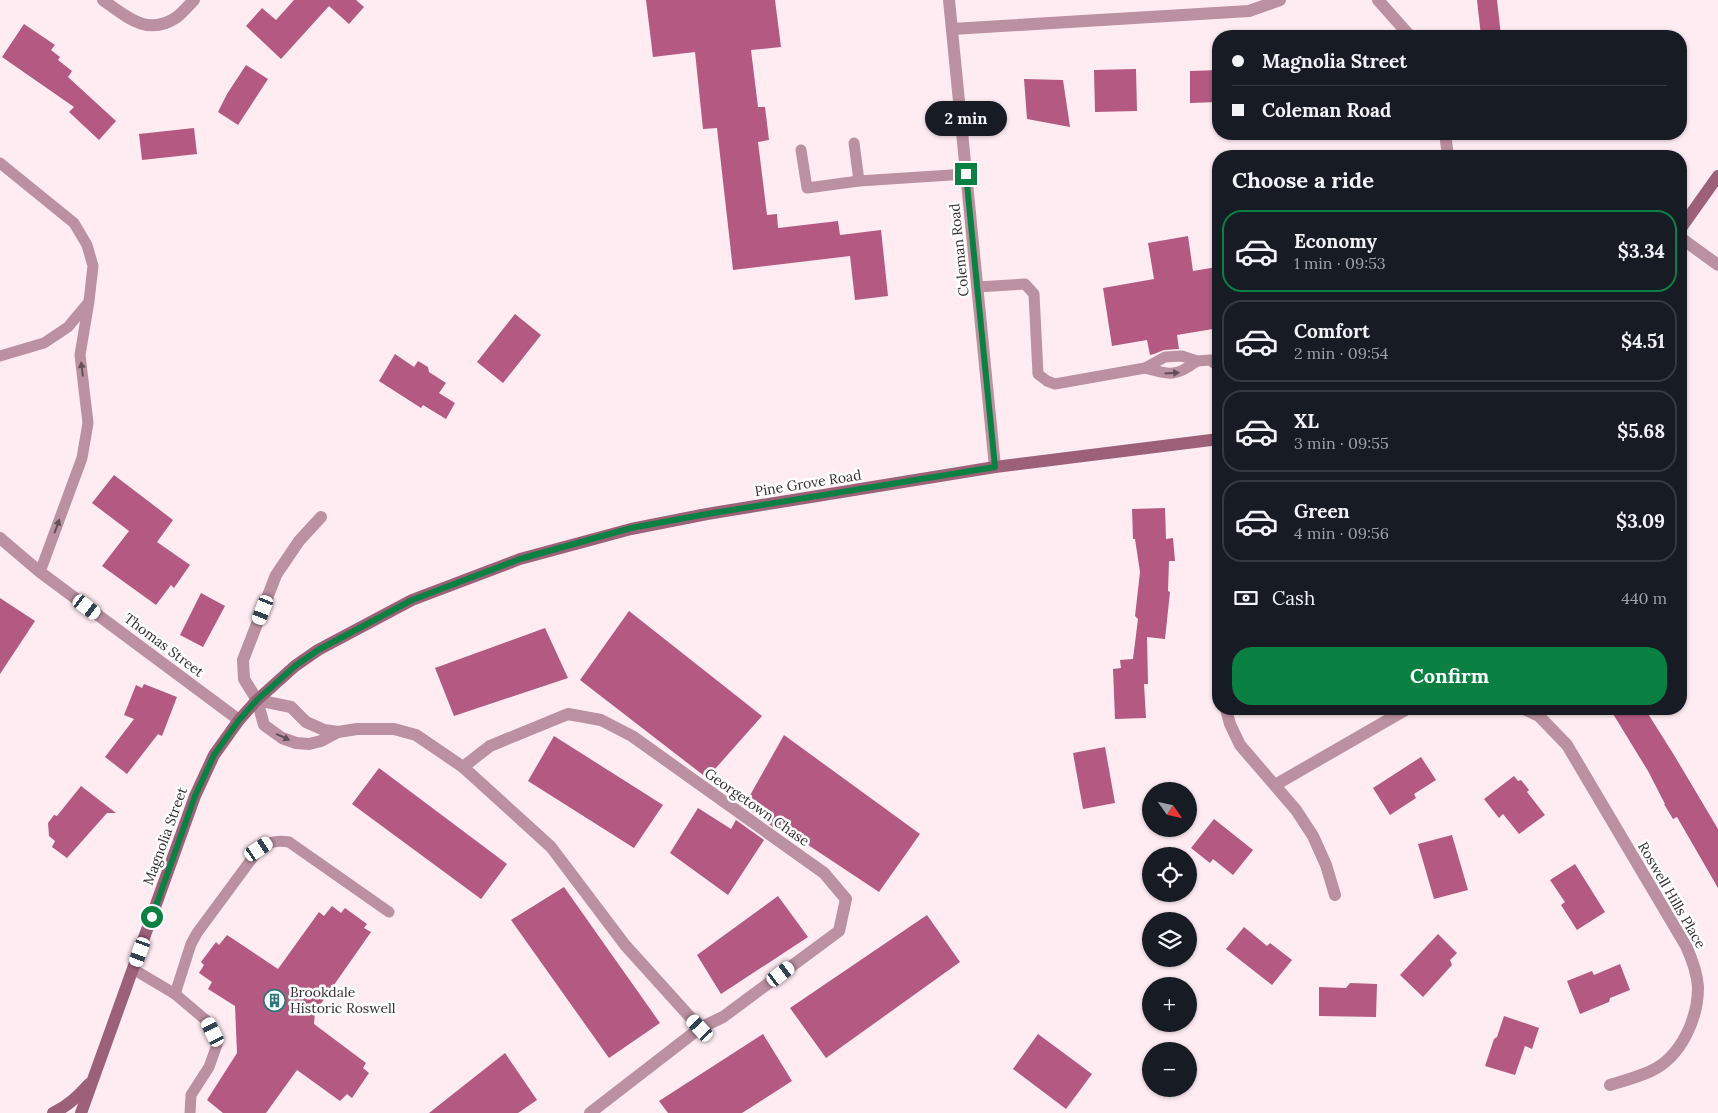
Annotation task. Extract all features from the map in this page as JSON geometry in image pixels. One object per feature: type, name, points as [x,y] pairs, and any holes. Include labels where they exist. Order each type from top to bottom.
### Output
[{"type":"main road","points":[[1687,220],[1718,176]]},
{"type":"main road","name":"Pine Grove Road","points":[[412,600],[520,559],[631,528],[995,467],[1212,440]]},
{"type":"main road","name":"Magnolia Street","points":[[81,1113],[195,796],[214,755],[239,720],[257,700],[295,666],[318,650],[412,600]]},
{"type":"main road","points":[[53,1113],[64,1108],[78,1097],[94,1078]]},
{"type":"street","points":[[103,0],[132,20],[143,25],[156,26],[177,17],[194,0]]},
{"type":"street","name":"Coleman Road","points":[[949,0],[995,467]]},
{"type":"street","points":[[952,29],[1249,11],[1280,0]]},
{"type":"street","points":[[1378,0],[1405,30]]},
{"type":"street","points":[[1687,242],[1718,265]]},
{"type":"street","points":[[321,518],[299,541],[276,575],[243,660],[244,679],[257,700],[264,725],[282,738],[296,743],[309,744],[321,741],[338,732]]},
{"type":"street","name":"Thomas Street","points":[[0,538],[40,572],[239,720]]},
{"type":"street","points":[[257,700],[291,707],[306,722],[324,730],[338,732],[373,728],[416,735],[463,767],[551,847],[625,945],[700,1028]]},
{"type":"street","name":"Georgetown Chase","points":[[463,767],[490,746],[568,714],[601,720],[632,736],[824,873],[846,899],[839,931],[723,1017],[700,1028],[590,1113]]},
{"type":"street","points":[[1228,715],[1240,745],[1296,810],[1313,836],[1326,865],[1335,895]]},
{"type":"street","points":[[1275,785],[1396,715]]},
{"type":"street","name":"Roswell Hills Place","points":[[1537,715],[1568,745],[1686,946],[1694,966],[1698,986],[1697,1004],[1691,1026],[1681,1044],[1667,1060],[1652,1071],[1610,1085]]},
{"type":"lane","points":[[854,143],[859,181]]},
{"type":"lane","points":[[801,150],[806,188],[859,181],[966,174]]},
{"type":"lane","points":[[0,163],[74,223],[87,245],[93,266],[80,355],[88,423],[82,458],[40,572]]},
{"type":"lane","points":[[977,287],[1025,284],[1034,294],[1038,374],[1046,381],[1055,384],[1145,368],[1165,357],[1182,356],[1197,361],[1212,362]]},
{"type":"lane","points":[[0,356],[44,343],[68,327],[89,301]]},
{"type":"lane","points":[[1145,368],[1164,373],[1182,372],[1197,361]]},
{"type":"lane","points":[[176,994],[191,944],[197,933],[259,849],[268,843],[277,840],[288,842],[390,912]]},
{"type":"lane","points":[[133,969],[176,994],[208,1022],[218,1042],[209,1067],[191,1095],[190,1113]]},
{"type":"building","points":[[294,0],[356,0],[364,7],[349,24],[329,6],[281,59],[246,26],[262,8],[276,20]]},
{"type":"building","points":[[646,0],[775,0],[781,47],[751,50],[758,107],[765,107],[769,140],[758,142],[767,215],[777,214],[778,228],[838,221],[840,235],[881,230],[888,296],[855,300],[850,256],[733,270],[717,128],[703,129],[695,52],[653,57]]},
{"type":"building","points":[[1477,0],[1497,0],[1500,30],[1480,30]]},
{"type":"building","points":[[24,24],[55,45],[51,50],[60,57],[58,60],[72,71],[68,77],[116,121],[99,140],[69,112],[74,107],[2,57]]},
{"type":"building","points":[[246,65],[268,79],[238,125],[218,112]]},
{"type":"building","points":[[1136,69],[1137,111],[1095,112],[1094,70]]},
{"type":"building","points":[[1212,70],[1212,102],[1190,103],[1190,71]]},
{"type":"building","points":[[1024,79],[1063,80],[1070,127],[1027,119]]},
{"type":"building","points":[[194,128],[197,154],[142,160],[139,134]]},
{"type":"building","points":[[1188,236],[1193,271],[1212,268],[1212,329],[1177,335],[1179,349],[1164,350],[1150,355],[1147,340],[1112,346],[1103,288],[1154,279],[1148,243]]},
{"type":"building","points":[[515,314],[541,335],[503,383],[477,362]]},
{"type":"building","points":[[395,354],[414,367],[418,361],[428,367],[429,372],[446,383],[439,393],[455,403],[446,419],[423,405],[421,408],[379,381]]},
{"type":"building","points":[[114,475],[173,520],[157,542],[190,565],[174,588],[171,585],[156,605],[102,566],[129,531],[92,503]]},
{"type":"building","points":[[1165,508],[1166,539],[1173,538],[1175,561],[1169,561],[1168,591],[1170,592],[1165,639],[1147,637],[1148,684],[1144,684],[1146,718],[1115,719],[1113,669],[1121,668],[1120,660],[1133,659],[1138,619],[1135,616],[1140,572],[1135,539],[1133,539],[1132,509]]},
{"type":"building","points":[[201,593],[225,606],[203,647],[180,635]]},
{"type":"building","points":[[0,598],[35,621],[0,674]]},
{"type":"building","points":[[629,611],[762,716],[707,778],[580,680]]},
{"type":"building","points":[[545,628],[568,678],[454,716],[435,668]]},
{"type":"building","points":[[144,684],[177,697],[162,736],[158,734],[127,774],[105,757],[134,719],[124,715],[136,685],[142,688]]},
{"type":"building","points":[[1614,715],[1649,715],[1674,755],[1718,829],[1718,888],[1677,817],[1673,819],[1664,804],[1648,771]]},
{"type":"building","points":[[784,735],[920,834],[879,892],[775,823],[773,827],[744,806]]},
{"type":"building","points":[[554,736],[663,805],[634,848],[528,781]]},
{"type":"building","points":[[1105,747],[1115,803],[1083,809],[1073,753]]},
{"type":"building","points":[[1421,757],[1436,780],[1414,794],[1416,798],[1390,815],[1373,788]]},
{"type":"building","points":[[379,768],[507,864],[481,899],[352,804]]},
{"type":"building","points":[[1514,776],[1518,781],[1521,780],[1529,790],[1527,792],[1545,815],[1519,834],[1503,814],[1499,818],[1484,799]]},
{"type":"building","points":[[81,786],[116,813],[107,813],[67,858],[52,847],[55,841],[49,836],[48,823],[54,815],[57,816]]},
{"type":"building","points":[[698,808],[731,829],[736,820],[764,840],[728,895],[670,853]]},
{"type":"building","points":[[1214,819],[1253,850],[1233,875],[1213,859],[1210,863],[1197,853],[1197,847],[1192,847]]},
{"type":"building","points":[[1452,835],[1468,890],[1434,899],[1418,844]]},
{"type":"building","points":[[1575,864],[1605,912],[1577,930],[1561,905],[1565,902],[1550,880]]},
{"type":"building","points":[[564,887],[660,1023],[609,1058],[511,920]]},
{"type":"building","points":[[778,896],[808,937],[721,994],[697,955]]},
{"type":"building","name":"Brookdale Historic Roswell","points":[[332,906],[341,913],[345,908],[367,924],[364,928],[371,932],[315,1012],[314,1024],[366,1063],[363,1068],[369,1073],[352,1098],[347,1094],[340,1101],[297,1070],[266,1113],[223,1113],[207,1100],[237,1053],[235,1006],[208,989],[212,982],[199,973],[204,965],[201,962],[216,942],[219,945],[227,935],[278,969],[319,912],[324,916]]},
{"type":"building","points":[[927,915],[960,962],[826,1058],[790,1008]]},
{"type":"building","points":[[1244,927],[1267,946],[1270,943],[1292,960],[1272,985],[1226,949]]},
{"type":"building","points":[[1438,934],[1457,953],[1450,960],[1452,965],[1423,997],[1400,975]]},
{"type":"building","points":[[1620,964],[1630,990],[1610,998],[1609,1002],[1580,1014],[1567,981],[1592,971],[1594,975]]},
{"type":"building","points":[[1350,983],[1377,984],[1376,1017],[1319,1016],[1319,987],[1346,988]]},
{"type":"building","points":[[1504,1016],[1539,1028],[1532,1049],[1525,1046],[1515,1075],[1485,1066]]},
{"type":"building","points":[[763,1034],[792,1081],[742,1113],[668,1113],[659,1101]]},
{"type":"building","points":[[1038,1034],[1092,1074],[1066,1109],[1013,1069]]},
{"type":"building","points":[[505,1053],[537,1100],[518,1113],[429,1113]]},
{"type":"place","name":"Brookdale Historic Roswell","points":[[274,1000]]},
{"type":"route","points":[[152,917],[195,796],[214,755],[239,720],[257,700],[295,666],[318,650],[412,600],[520,559],[631,528],[995,467],[966,174]]}]
